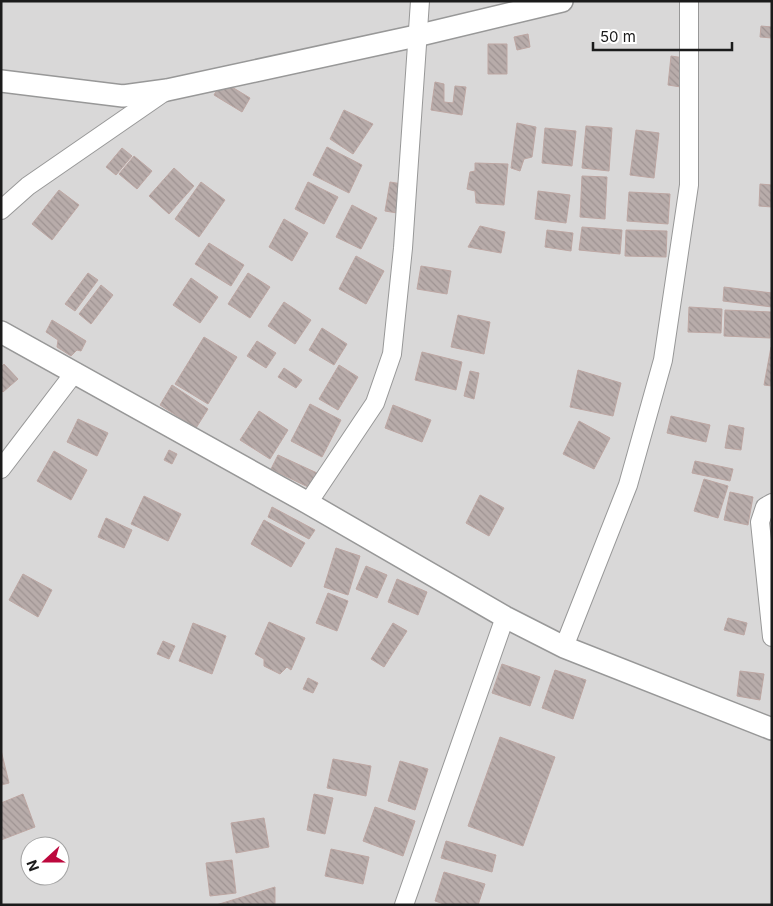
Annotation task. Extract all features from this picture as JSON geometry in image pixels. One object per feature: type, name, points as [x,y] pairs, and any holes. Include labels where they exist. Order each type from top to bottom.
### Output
[{"type":"street","points":[[308,503],[375,403],[392,354],[404,248],[416,36],[420,1]]},
{"type":"street","points":[[1,81],[123,96],[167,90],[416,36],[562,1]]},
{"type":"street","points":[[564,647],[628,485],[663,360],[689,185],[689,1]]},
{"type":"street","points":[[1,210],[28,186],[167,90]]},
{"type":"street","points":[[1,332],[308,503],[505,617],[564,647],[772,729]]},
{"type":"street","points":[[1,469],[75,372]]},
{"type":"street","points":[[772,503],[765,507],[760,522],[772,637]]},
{"type":"street","points":[[404,905],[505,617]]},
{"type":"shaded area","points":[[1,1],[772,1],[772,905],[1,905]]},
{"type":"building","points":[[761,26],[772,27],[772,38],[760,37]]},
{"type":"building","points":[[528,34],[530,47],[517,50],[514,37]]},
{"type":"building","points":[[488,44],[507,44],[507,74],[488,74]]},
{"type":"building","points":[[671,56],[691,59],[687,88],[668,85]]},
{"type":"building","points":[[222,81],[250,98],[242,112],[214,95]]},
{"type":"building","points":[[435,82],[444,84],[444,102],[453,103],[455,86],[466,87],[462,115],[431,110]]},
{"type":"building","points":[[344,110],[373,124],[353,154],[330,139]]},
{"type":"building","points":[[517,123],[536,127],[532,157],[524,159],[520,171],[511,168]]},
{"type":"building","points":[[586,126],[612,128],[609,171],[582,168]]},
{"type":"building","points":[[545,128],[576,131],[572,166],[542,163]]},
{"type":"building","points":[[636,130],[659,133],[654,178],[630,175]]},
{"type":"building","points":[[327,147],[362,165],[349,193],[313,175]]},
{"type":"building","points":[[122,148],[132,156],[116,175],[106,167]]},
{"type":"building","points":[[134,156],[152,171],[137,189],[119,174]]},
{"type":"building","points":[[475,163],[508,164],[504,205],[476,203],[475,191],[467,189],[470,172],[475,171]]},
{"type":"building","points":[[174,168],[194,186],[169,214],[149,196]]},
{"type":"building","points":[[582,176],[607,177],[605,219],[580,217]]},
{"type":"building","points":[[201,182],[225,200],[199,237],[175,219]]},
{"type":"building","points":[[308,182],[338,197],[324,224],[295,209]]},
{"type":"building","points":[[390,182],[402,184],[397,213],[385,211]]},
{"type":"building","points":[[760,184],[772,185],[772,207],[759,206]]},
{"type":"building","points":[[59,190],[79,205],[52,240],[32,224]]},
{"type":"building","points":[[538,191],[570,195],[566,223],[535,219]]},
{"type":"building","points":[[629,192],[670,194],[668,224],[627,221]]},
{"type":"building","points":[[352,205],[377,218],[361,249],[336,237]]},
{"type":"building","points":[[284,219],[308,233],[292,261],[269,247]]},
{"type":"building","points":[[480,226],[505,232],[501,253],[468,247]]},
{"type":"building","points":[[582,227],[622,230],[620,254],[579,250]]},
{"type":"building","points":[[547,230],[573,233],[571,251],[545,247]]},
{"type":"building","points":[[626,230],[667,231],[666,257],[625,256]]},
{"type":"building","points":[[209,243],[244,265],[231,286],[195,264]]},
{"type":"building","points":[[356,256],[384,271],[366,304],[339,289]]},
{"type":"building","points":[[421,266],[451,271],[447,294],[417,289]]},
{"type":"building","points":[[88,273],[98,280],[75,311],[65,304]]},
{"type":"building","points":[[248,273],[270,287],[250,318],[228,304]]},
{"type":"building","points":[[191,278],[218,297],[200,323],[173,305]]},
{"type":"building","points":[[101,285],[113,295],[91,324],[79,314]]},
{"type":"building","points":[[724,287],[772,293],[772,307],[723,301]]},
{"type":"building","points":[[284,302],[311,320],[295,344],[268,326]]},
{"type":"building","points":[[689,307],[722,309],[721,333],[688,332]]},
{"type":"building","points":[[725,310],[771,312],[770,338],[724,336]]},
{"type":"building","points":[[458,315],[490,322],[484,354],[451,347]]},
{"type":"building","points":[[52,320],[86,341],[81,351],[77,350],[71,356],[57,347],[58,340],[46,332]]},
{"type":"building","points":[[322,328],[347,344],[334,365],[309,350]]},
{"type":"building","points":[[204,337],[237,357],[208,404],[175,384]]},
{"type":"building","points":[[257,341],[276,353],[266,368],[247,356]]},
{"type":"building","points":[[772,347],[772,386],[764,385]]},
{"type":"building","points":[[422,352],[462,362],[456,390],[415,380]]},
{"type":"building","points":[[4,364],[18,379],[3,392],[1,390],[1,367]]},
{"type":"building","points":[[339,365],[358,377],[338,410],[319,399]]},
{"type":"building","points":[[284,368],[302,380],[296,388],[278,377]]},
{"type":"building","points":[[578,370],[621,383],[613,416],[570,407]]},
{"type":"building","points":[[470,371],[479,373],[474,399],[464,396]]},
{"type":"building","points":[[172,385],[208,409],[196,428],[160,405]]},
{"type":"building","points":[[310,404],[341,420],[322,457],[291,441]]},
{"type":"building","points":[[393,405],[431,420],[422,442],[385,428]]},
{"type":"building","points":[[259,411],[288,430],[270,459],[240,440]]},
{"type":"building","points":[[671,416],[710,425],[706,442],[667,433]]},
{"type":"building","points":[[78,419],[108,433],[97,456],[67,442]]},
{"type":"building","points":[[579,421],[610,438],[594,469],[563,454]]},
{"type":"building","points":[[729,425],[744,428],[741,450],[725,448]]},
{"type":"building","points":[[169,450],[177,454],[172,464],[164,460]]},
{"type":"building","points":[[54,451],[87,470],[71,500],[37,481]]},
{"type":"building","points":[[278,455],[317,473],[310,488],[271,469]]},
{"type":"building","points":[[695,461],[733,469],[730,481],[692,473]]},
{"type":"building","points":[[704,479],[728,486],[718,518],[694,511]]},
{"type":"building","points":[[730,492],[753,497],[748,525],[724,520]]},
{"type":"building","points":[[480,495],[504,508],[489,536],[466,523]]},
{"type":"building","points":[[144,496],[181,514],[168,541],[131,524]]},
{"type":"building","points":[[272,507],[315,530],[309,539],[268,517]]},
{"type":"building","points":[[106,518],[132,530],[124,548],[98,537]]},
{"type":"building","points":[[264,520],[305,543],[291,567],[251,544]]},
{"type":"building","points":[[336,548],[360,556],[348,595],[324,587]]},
{"type":"building","points":[[366,566],[387,575],[377,598],[356,589]]},
{"type":"building","points":[[23,574],[52,590],[38,617],[9,600]]},
{"type":"building","points":[[397,579],[427,592],[418,615],[388,602]]},
{"type":"building","points":[[328,593],[348,601],[337,631],[316,623]]},
{"type":"building","points":[[728,618],[747,623],[744,635],[724,630]]},
{"type":"building","points":[[269,622],[305,638],[291,670],[287,667],[280,674],[264,666],[264,659],[255,654]]},
{"type":"building","points":[[193,623],[226,636],[212,674],[179,661]]},
{"type":"building","points":[[393,623],[407,631],[384,667],[371,659]]},
{"type":"building","points":[[163,641],[175,646],[169,659],[157,654]]},
{"type":"building","points":[[502,664],[540,677],[530,706],[492,693]]},
{"type":"building","points":[[555,670],[586,680],[573,719],[542,708]]},
{"type":"building","points":[[740,671],[764,674],[760,700],[737,696]]},
{"type":"building","points":[[308,678],[318,683],[313,693],[303,689]]},
{"type":"building","points":[[500,737],[555,757],[523,846],[468,826]]},
{"type":"building","points":[[1,750],[9,783],[1,785]]},
{"type":"building","points":[[333,759],[371,766],[366,796],[327,788]]},
{"type":"building","points":[[400,761],[428,769],[415,810],[388,801]]},
{"type":"building","points":[[23,794],[35,827],[1,840],[1,803]]},
{"type":"building","points":[[314,794],[333,798],[325,834],[307,830]]},
{"type":"building","points":[[375,807],[415,821],[403,856],[363,841]]},
{"type":"building","points":[[264,818],[269,847],[236,853],[231,823]]},
{"type":"building","points":[[446,841],[496,855],[492,872],[441,858]]},
{"type":"building","points":[[331,849],[369,857],[363,884],[325,876]]},
{"type":"building","points":[[232,860],[236,893],[210,896],[206,863]]},
{"type":"building","points":[[444,872],[485,884],[478,905],[447,905],[435,901]]},
{"type":"building","points":[[275,887],[275,905],[216,905]]}]
